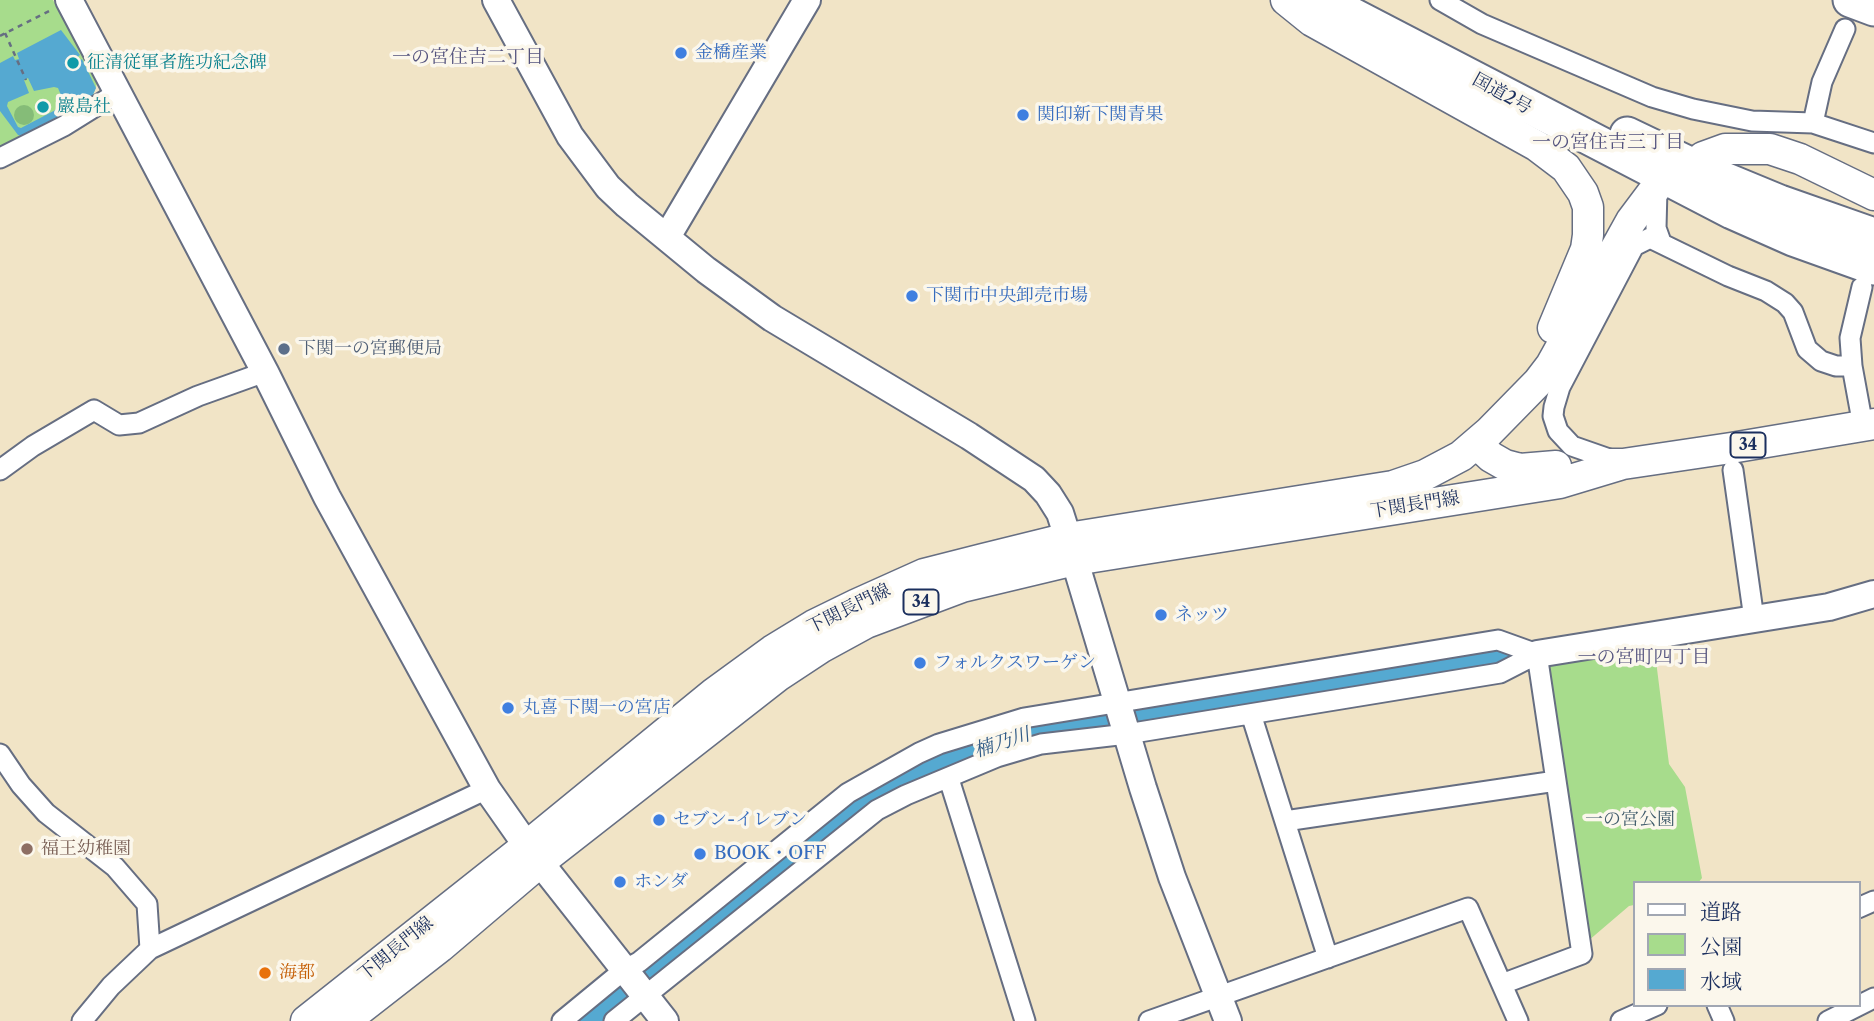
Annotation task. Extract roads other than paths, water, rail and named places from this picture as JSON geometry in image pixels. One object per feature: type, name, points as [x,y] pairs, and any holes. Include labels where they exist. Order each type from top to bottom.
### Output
[{"type":"highway","name":"国道2号","points":[[1324,0],[1710,202],[1793,239],[1868,278]]},
{"type":"highway","name":"国道2号","points":[[1366,0],[1700,169],[1828,220],[1874,235]]},
{"type":"highway","points":[[1848,14],[1874,9]]},
{"type":"main road","points":[[1286,0],[1312,21],[1554,157],[1566,168],[1583,193],[1589,219],[1586,249],[1536,364],[1483,438]]},
{"type":"main road","points":[[1703,157],[1725,149],[1770,149],[1800,159],[1874,195]]},
{"type":"main road","points":[[1483,438],[1551,365],[1631,221],[1658,186]]},
{"type":"main road","name":"下関長門線","points":[[345,1021],[440,947],[533,854],[714,694],[773,650],[814,625],[924,574],[1072,549],[1393,486],[1444,466],[1483,438],[1491,457],[1520,469],[1623,464],[1869,425]]},
{"type":"main road","name":"下関長門線","points":[[1072,549],[1560,483],[1623,464]]},
{"type":"main road","name":"下関長門線","points":[[306,1021],[533,854]]},
{"type":"street","points":[[496,0],[570,136],[608,187],[627,205],[706,270],[772,318],[969,436],[1034,479],[1048,494],[1060,513],[1072,549],[1172,877],[1223,1009]]},
{"type":"street","points":[[667,237],[807,0]]},
{"type":"street","points":[[1440,0],[1482,24],[1652,97],[1693,109],[1752,121],[1813,122],[1874,143]]},
{"type":"street","points":[[66,2],[265,372],[327,497],[487,789],[533,854],[665,1021]]},
{"type":"street","points":[[1813,122],[1822,82],[1848,14]]},
{"type":"street","points":[[0,158],[64,126],[117,93]]},
{"type":"street","points":[[1658,186],[1656,228],[1661,242]]},
{"type":"street","points":[[1623,464],[1572,446],[1558,431],[1553,416],[1554,407],[1560,387],[1634,246],[1650,238],[1715,270],[1766,290],[1793,312],[1807,349],[1821,361],[1836,366],[1852,366]]},
{"type":"street","points":[[1868,278],[1850,338],[1852,366],[1869,425]]},
{"type":"street","points":[[0,470],[33,446],[93,410],[119,425],[139,423],[198,396],[265,372]]},
{"type":"street","points":[[1732,470],[1754,619]]},
{"type":"street","points":[[614,1021],[634,983],[639,962],[848,793],[919,753],[978,731],[1024,718],[1251,714],[1500,673],[1537,654],[1829,607],[1874,594]]},
{"type":"street","points":[[562,1021],[634,983],[877,810],[997,757],[1123,718],[1498,640],[1537,654]]},
{"type":"street","points":[[1502,984],[1582,954],[1537,654]]},
{"type":"street","points":[[1251,714],[1328,958]]},
{"type":"street","points":[[0,754],[21,785],[46,813],[115,867],[147,904],[150,949]]},
{"type":"street","points":[[949,779],[1025,1021]]},
{"type":"street","points":[[1285,821],[1556,781]]},
{"type":"street","points":[[82,1021],[111,986],[150,949],[487,789]]},
{"type":"street","points":[[1149,1021],[1223,1009],[1328,958],[1468,908],[1518,1021]]},
{"type":"street","points":[[1621,1021],[1652,1007]]},
{"type":"street","points":[[1828,1021],[1856,1007]]},
{"type":"water","points":[[61,30],[80,55],[76,58],[74,55],[66,62],[73,70],[82,59],[96,88],[92,97],[27,137],[18,135],[0,111],[0,63],[13,56],[15,60],[19,59],[17,53]],"holes":[[[28,78],[34,91],[58,88],[65,105],[21,128],[18,127],[7,106],[8,102],[29,93],[24,80]]]},
{"type":"waterway","name":"楠乃川","points":[[589,1021],[855,808],[927,768],[989,743],[1028,733],[1497,657]]},
{"type":"place","name":"金橋産業","points":[[681,53]]},
{"type":"place","name":"征清従軍者旌功紀念碑","points":[[73,63]]},
{"type":"place","name":"巖島社","points":[[43,107]]},
{"type":"place","name":"関印新下関青果","points":[[1023,115]]},
{"type":"place","name":"下関市中央卸売市場","points":[[912,296]]},
{"type":"place","name":"下関一の宮郵便局","points":[[284,349]]},
{"type":"place","name":"ネッツ","points":[[1161,615]]},
{"type":"place","name":"フォルクスワーゲン","points":[[920,663]]},
{"type":"place","name":"丸喜 下関一の宮店","points":[[508,708]]},
{"type":"place","name":"セブン-イレブン","points":[[659,820]]},
{"type":"place","name":"福王幼稚園","points":[[27,849]]},
{"type":"place","name":"BOOK・OFF","points":[[700,854]]},
{"type":"place","name":"ホンダ","points":[[620,882]]},
{"type":"place","name":"海都","points":[[265,973]]},
{"type":"district","name":"一の宮住吉二丁目","points":[[468,58]]},
{"type":"district","name":"一の宮住吉三丁目","points":[[1608,143]]},
{"type":"district","name":"一の宮町四丁目","points":[[1644,658]]},
{"type":"park label","name":"一の宮公園","points":[[1630,820]]}]
